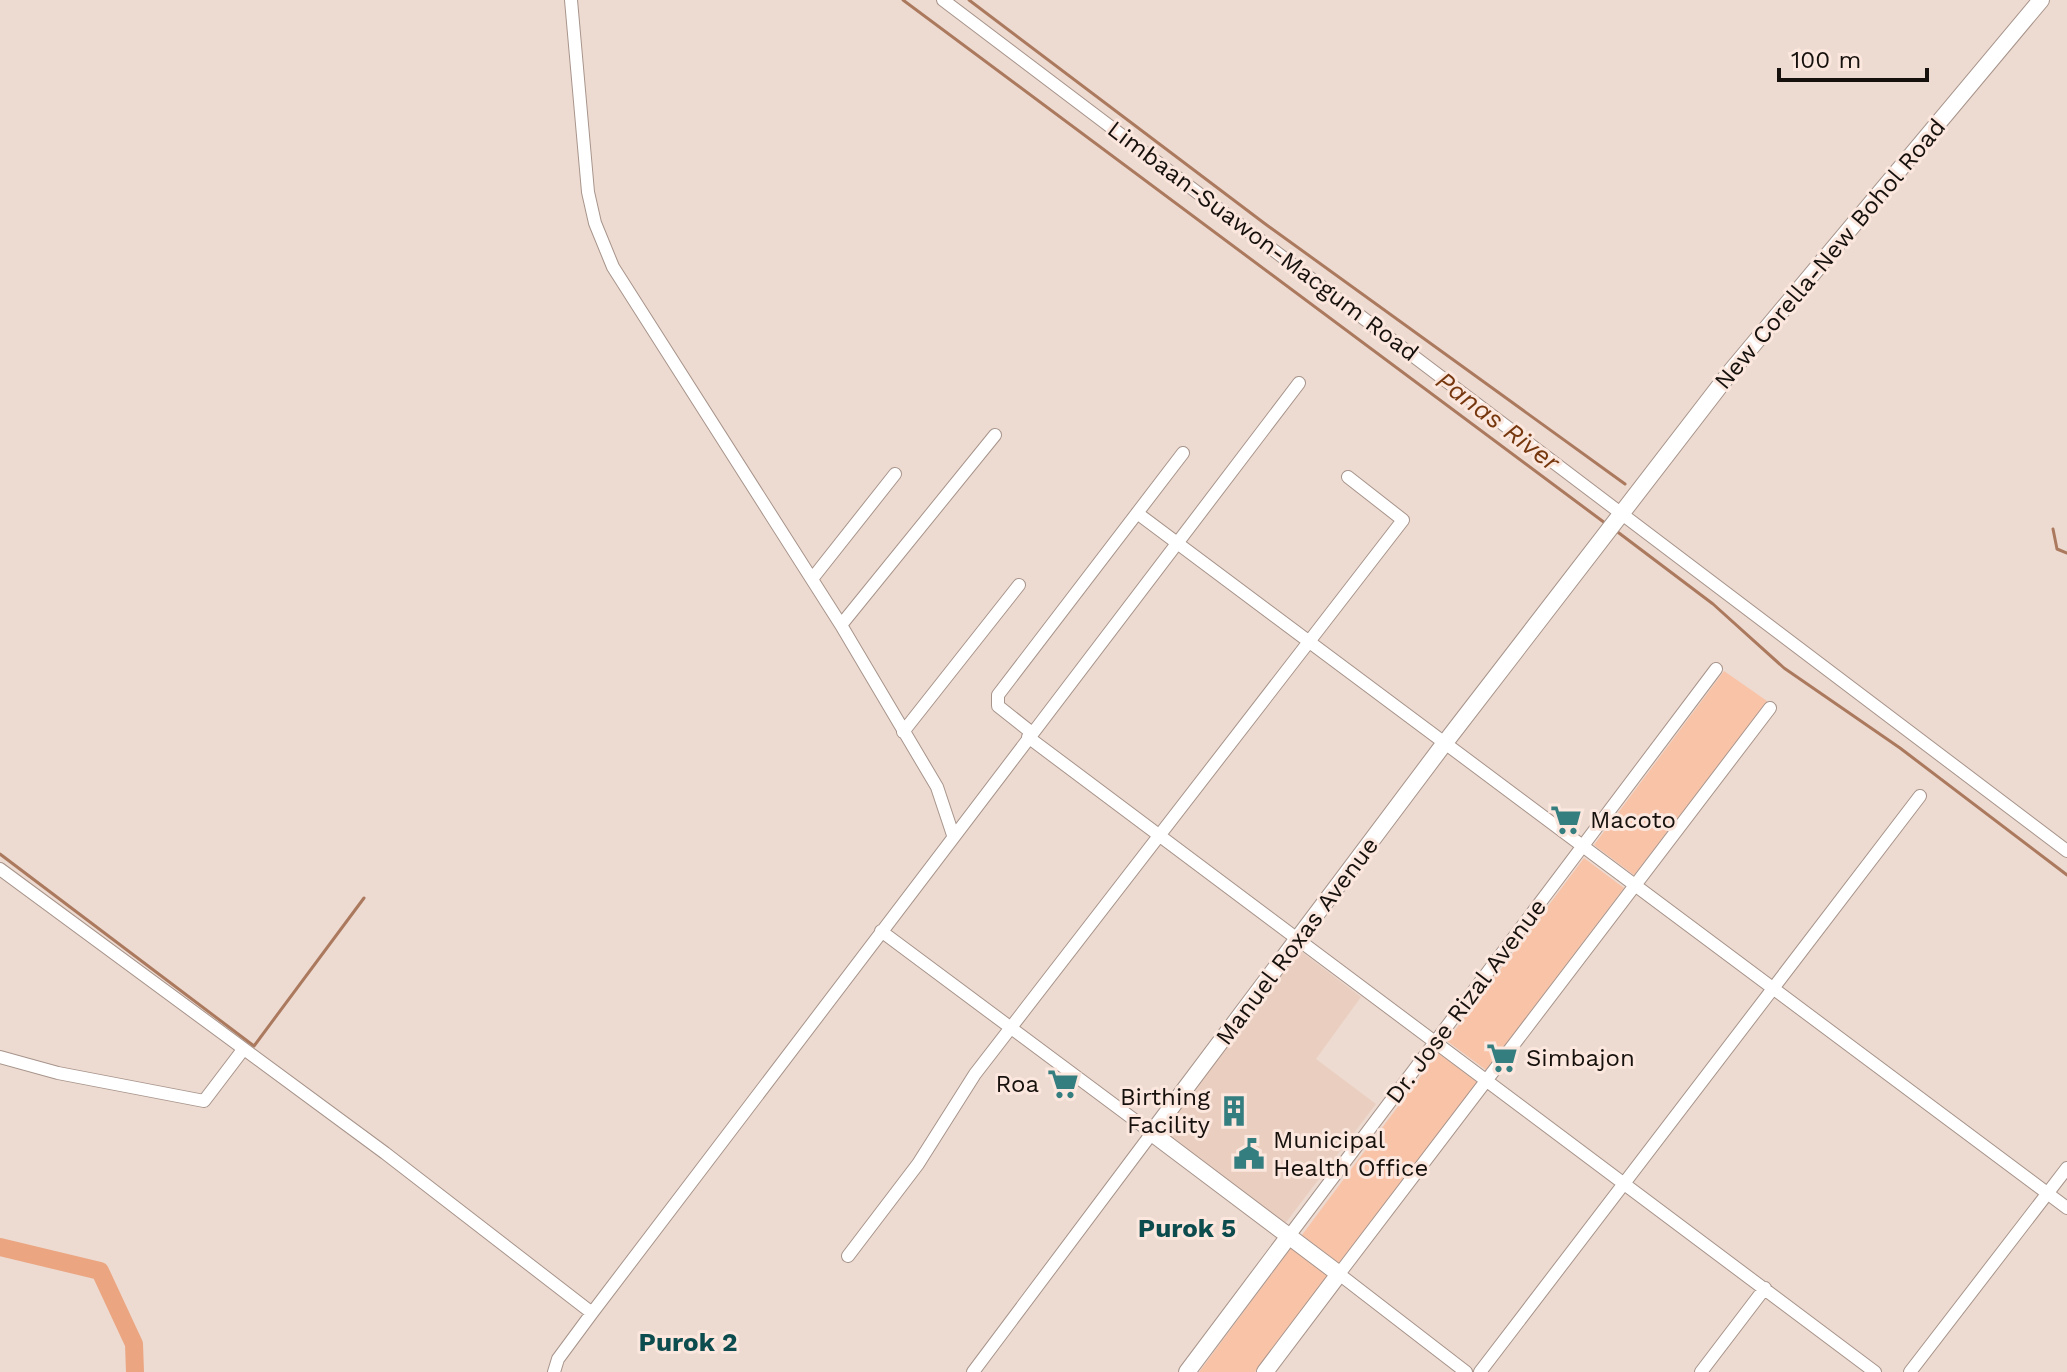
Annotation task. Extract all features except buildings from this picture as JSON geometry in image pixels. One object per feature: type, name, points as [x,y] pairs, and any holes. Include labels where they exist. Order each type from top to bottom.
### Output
[{"type":"main road","name":"New Corella-New Bohol Road","points":[[1618,516],[1779,313],[2041,0]]},
{"type":"main road","name":"Manuel Roxas Avenue","points":[[1152,1133],[1618,516]]},
{"type":"main road","points":[[1152,1133],[1339,1274],[1265,1372]]},
{"type":"main road","name":"Dr. Jose Rizal Avenue","points":[[1187,1372],[1289,1236]]},
{"type":"street","points":[[571,0],[588,192],[603,243],[629,293],[841,625],[937,787],[953,835]]},
{"type":"street","name":"Limbaan-Suawon-Macgum Road","points":[[943,0],[1618,516],[2067,851]]},
{"type":"street","points":[[554,1372],[558,1359],[592,1313],[1299,383]]},
{"type":"street","points":[[841,625],[995,435]]},
{"type":"street","points":[[1183,453],[998,695],[998,706],[1030,735],[1160,837],[1875,1372]]},
{"type":"street","points":[[812,579],[895,474]]},
{"type":"street","points":[[848,1256],[889,1205],[975,1074],[1403,520],[1348,477]]},
{"type":"street","points":[[1137,513],[2067,1208]]},
{"type":"street","points":[[903,732],[1019,585]]},
{"type":"street","name":"Dr. Jose Rizal Avenue","points":[[1289,1236],[1716,669]]},
{"type":"street","points":[[1466,1372],[1339,1274],[1489,1081],[1770,708]]},
{"type":"street","points":[[1480,1372],[1920,796]]},
{"type":"street","points":[[0,869],[242,1051],[385,1153],[592,1313]]},
{"type":"street","points":[[881,931],[1152,1133]]},
{"type":"street","points":[[0,1057],[58,1073],[204,1101],[242,1051]]},
{"type":"street","name":"Manuel Roxas Avenue","points":[[973,1372],[1152,1133]]},
{"type":"street","points":[[1910,1372],[2067,1168]]},
{"type":"street","points":[[1701,1372],[1765,1288]]},
{"type":"shaded area","points":[[1724,671],[1767,701],[1634,875],[1594,845]]},
{"type":"shaded area","points":[[1584,858],[1624,888],[1486,1070],[1447,1041]]},
{"type":"shaded area","points":[[1298,949],[1361,997],[1316,1059],[1376,1104],[1284,1225],[1163,1134]]},
{"type":"shaded area","points":[[1438,1053],[1477,1082],[1339,1263],[1302,1235]]},
{"type":"shaded area","points":[[1291,1248],[1328,1276],[1255,1372],[1199,1372]]},
{"type":"waterway","name":"Panas River","points":[[903,0],[1605,523]]},
{"type":"waterway","points":[[969,0],[1264,223],[1625,484]]},
{"type":"waterway","points":[[2053,529],[2057,549],[2067,553]]},
{"type":"waterway","name":"Panas River","points":[[1615,530],[1713,604],[1784,668],[1900,748],[2067,875]]},
{"type":"waterway","points":[[0,854],[254,1046],[364,898]]},
{"type":"waterway","points":[[0,1247],[100,1271],[134,1344],[135,1372]]},
{"type":"place","name":"Macoto","points":[[1566,820]]},
{"type":"place","name":"Simbajon","points":[[1502,1058]]},
{"type":"place","name":"Roa","points":[[1063,1084]]},
{"type":"place","name":"Birthing Facility","points":[[1234,1111]]},
{"type":"place","name":"Municipal Health Office","points":[[1249,1154]]},
{"type":"district","name":"Purok 5","points":[[1187,1228]]},
{"type":"district","name":"Purok 2","points":[[688,1342]]}]
